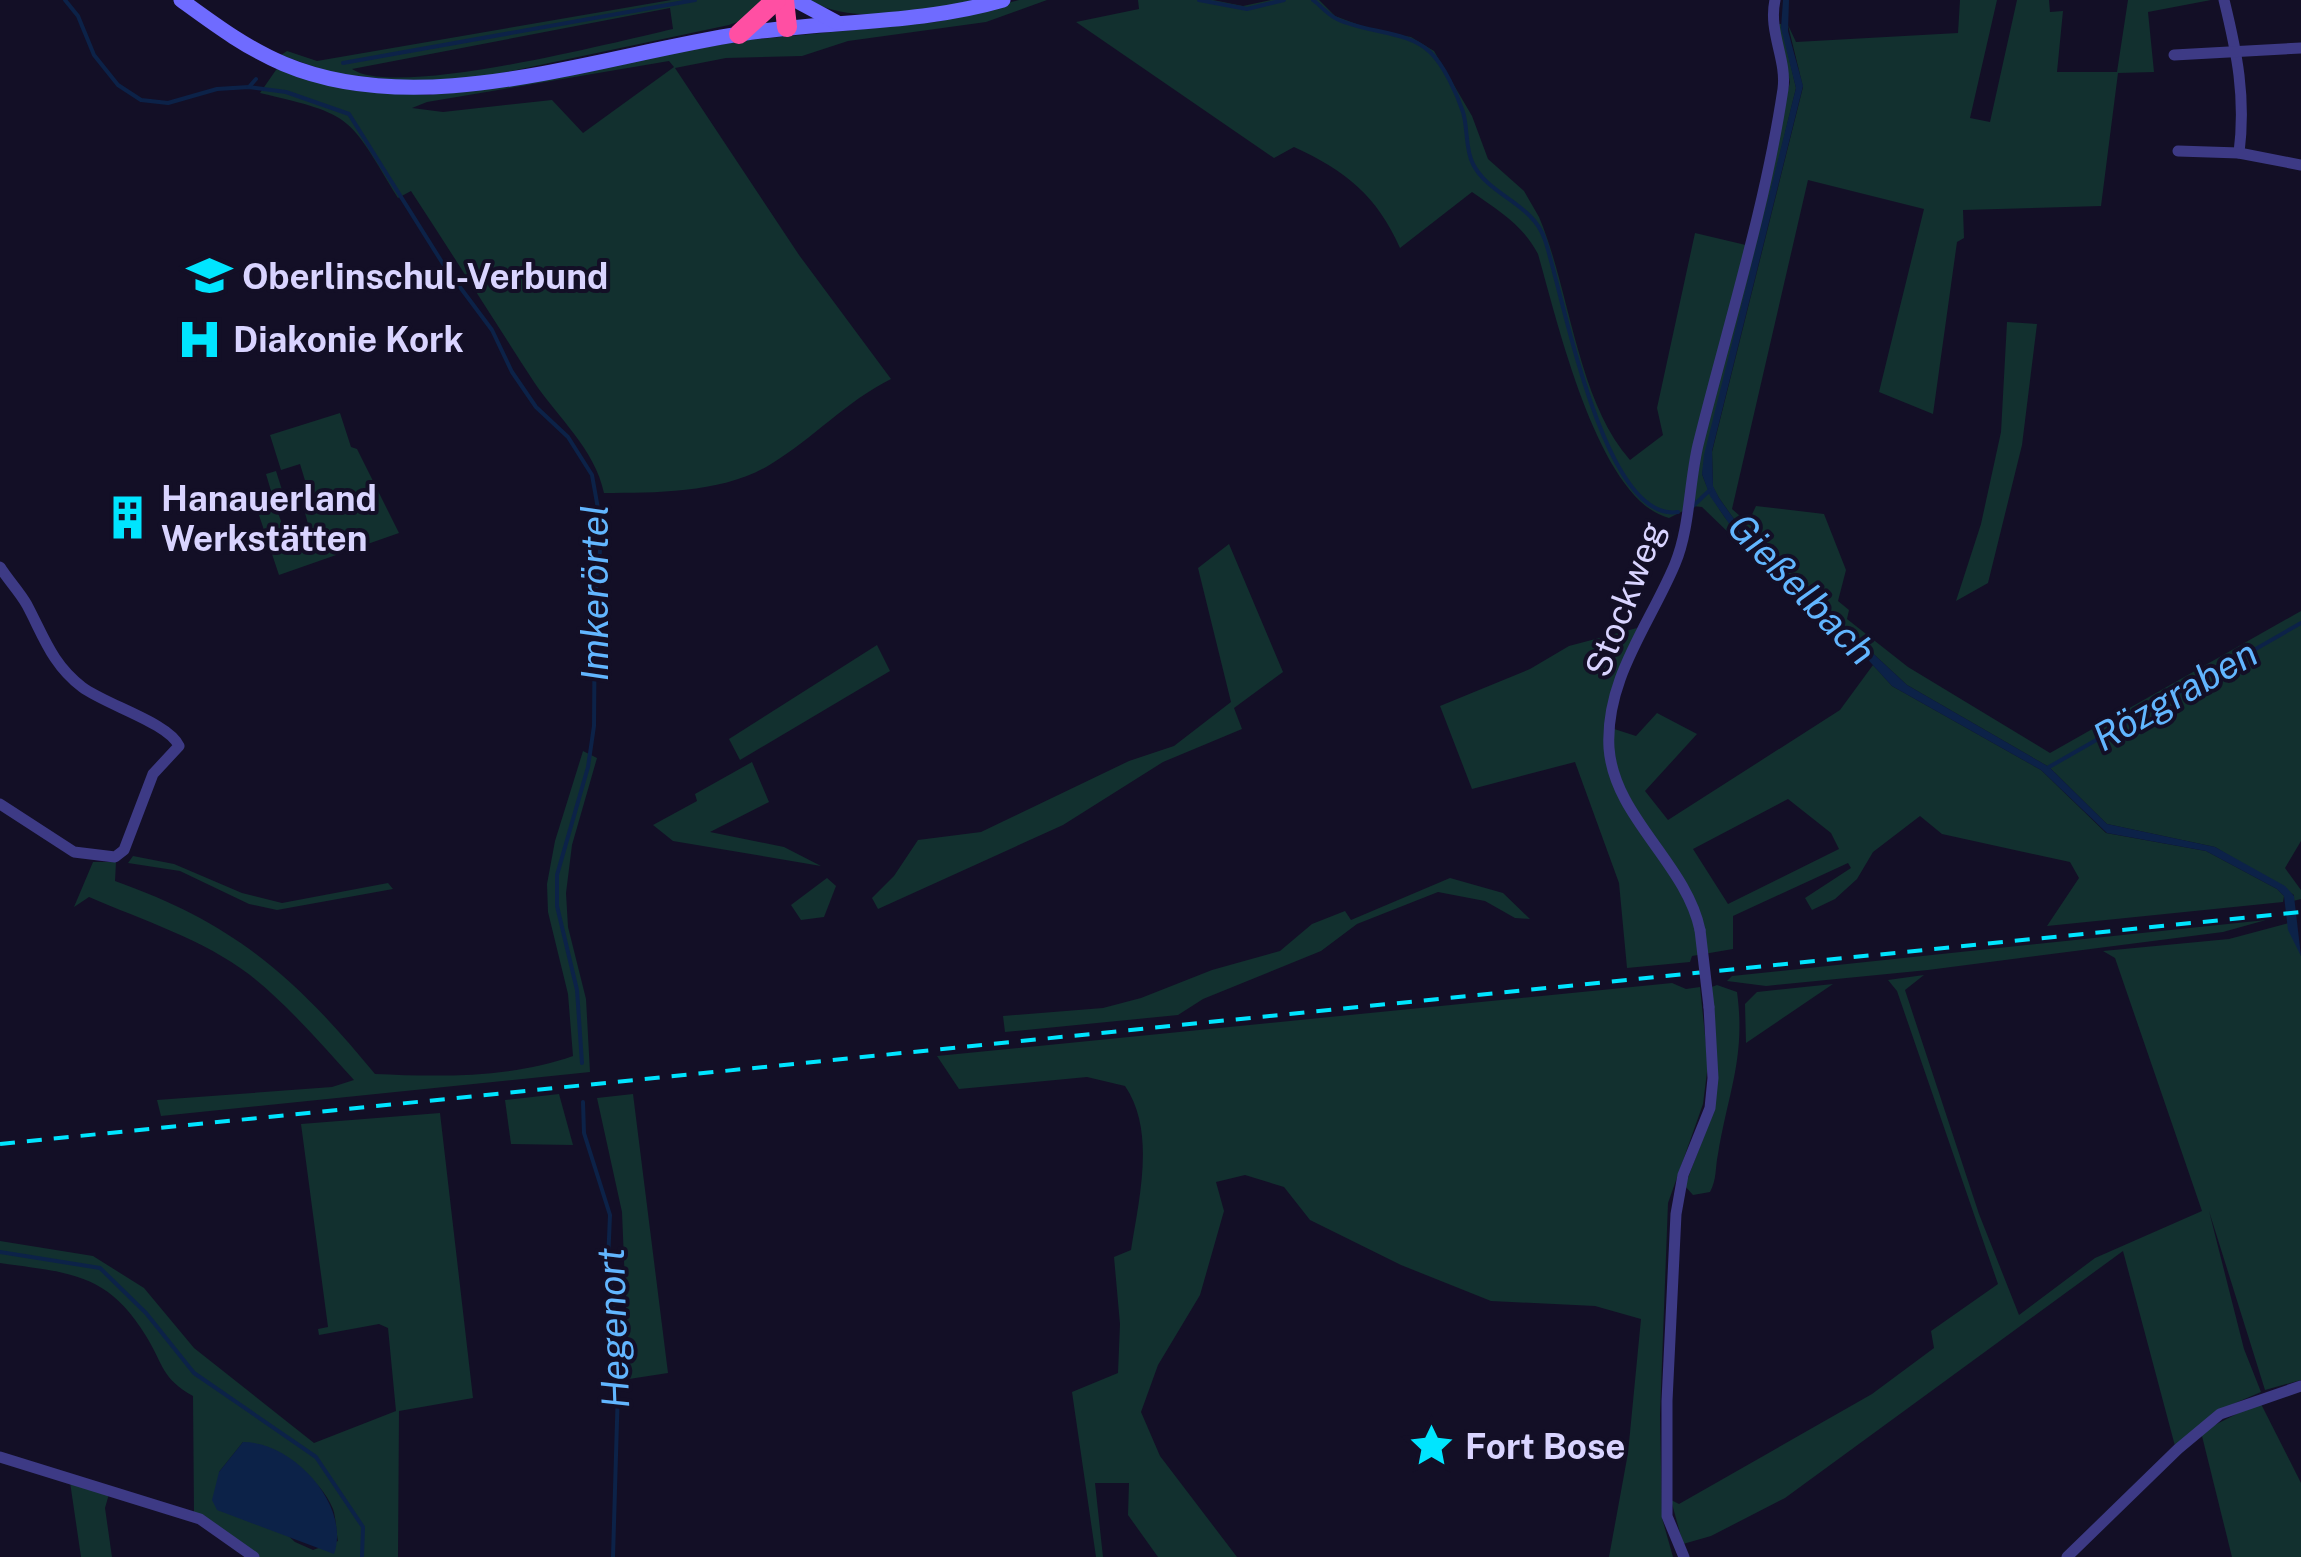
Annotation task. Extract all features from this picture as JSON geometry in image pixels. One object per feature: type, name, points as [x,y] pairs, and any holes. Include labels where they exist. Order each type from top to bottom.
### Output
[{"type":"highway","points":[[739,34],[776,0]]},
{"type":"highway","points":[[784,0],[787,28]]},
{"type":"main road","points":[[181,0],[236,40],[283,64],[351,84],[410,90],[470,86],[739,34],[955,13],[1003,0]]},
{"type":"main road","points":[[795,0],[839,24]]},
{"type":"street","name":"Stockweg","points":[[1684,1557],[1668,1516],[1668,1383],[1676,1214],[1683,1175],[1712,1092],[1709,1007],[1700,930],[1687,890],[1618,784],[1610,748],[1626,661],[1676,562],[1688,488],[1768,167],[1784,84],[1770,21],[1775,0]]},
{"type":"street","points":[[2224,0],[2238,51],[2244,116],[2239,153]]},
{"type":"street","points":[[2174,55],[2301,48]]},
{"type":"street","points":[[2178,151],[2239,153],[2301,166]]},
{"type":"street","points":[[0,567],[26,604],[44,644],[70,677],[109,705],[168,732],[179,746],[153,774],[124,850],[115,857],[74,852],[0,804]]},
{"type":"street","points":[[2067,1557],[2178,1449],[2220,1414],[2301,1386]]},
{"type":"street","points":[[0,1456],[200,1519],[254,1557]]},
{"type":"green space","points":[[671,0],[765,0],[743,20],[729,25],[469,80],[421,83],[332,73],[281,55],[287,51],[317,61]],"holes":[[[670,8],[673,29],[457,73],[376,76],[352,69]]]},
{"type":"green space","points":[[809,0],[975,0],[913,12],[869,15],[827,8]]},
{"type":"green space","points":[[1019,0],[1047,0],[986,22],[848,41],[802,56],[726,58],[675,68],[799,255],[891,379],[753,474],[690,489],[604,493],[593,462],[534,382],[411,191],[398,198],[369,150],[346,123],[315,107],[260,93],[278,67],[350,90],[430,95],[748,40],[936,22]],"holes":[[[669,61],[674,67],[583,133],[552,100],[443,112],[412,108],[427,102]]]},
{"type":"green space","points":[[1138,0],[1213,0],[1243,6],[1271,0],[1319,0],[1335,16],[1375,31],[1411,37],[1434,51],[1472,116],[1488,159],[1524,191],[1539,217],[1586,376],[1612,435],[1630,460],[1663,435],[1657,408],[1695,233],[1750,246],[1790,82],[1776,24],[1781,24],[1796,88],[1702,474],[1732,526],[1774,568],[1761,564],[1702,507],[1693,506],[1669,518],[1644,504],[1621,478],[1584,404],[1538,254],[1510,219],[1472,192],[1400,248],[1381,214],[1344,176],[1294,147],[1274,158],[1076,22],[1139,9]]},
{"type":"green space","points":[[1960,0],[1997,0],[1970,118],[1990,122],[2017,0],[2049,0],[2050,12],[2063,11],[2057,72],[2117,72],[2128,0],[2211,0],[2148,12],[2154,72],[2118,73],[2101,206],[1963,210],[1964,238],[1957,242],[1933,414],[1879,392],[1924,209],[1808,180],[1732,509],[1748,523],[1756,506],[1824,514],[1846,570],[1838,601],[1849,610],[1847,619],[1908,667],[2050,753],[2301,611],[2301,841],[2285,868],[2301,890],[2301,899],[2293,901],[2294,895],[2215,847],[2107,824],[2049,767],[1907,685],[1746,536],[1713,487],[1712,452],[1803,87],[1788,25],[1796,42],[1958,33]]},
{"type":"green space","points":[[2007,322],[2037,324],[2022,445],[1988,583],[1956,601],[1981,524],[2001,432]]},
{"type":"green space","points":[[340,413],[351,447],[357,449],[399,533],[279,575],[259,515],[276,508],[266,474],[276,471],[288,509],[278,513],[284,529],[308,524],[299,490],[307,487],[300,464],[281,470],[270,435]]},
{"type":"green space","points":[[1229,544],[1283,672],[1234,708],[1242,729],[1163,762],[1063,825],[878,909],[872,898],[894,876],[918,840],[981,832],[1129,761],[1174,746],[1231,702],[1198,568]]},
{"type":"green space","points":[[1637,628],[1608,727],[1636,736],[1657,713],[1697,734],[1645,791],[1668,820],[1840,710],[1873,665],[1892,686],[2041,770],[2106,833],[2206,851],[2277,889],[2284,896],[2283,902],[2047,926],[2079,878],[2070,862],[1942,834],[1920,816],[1873,852],[1857,879],[1835,899],[1812,910],[1805,898],[1851,868],[1848,863],[1733,916],[1733,949],[1692,956],[1690,962],[1627,968],[1619,883],[1575,762],[1472,789],[1440,706],[1530,669],[1569,646]],"holes":[[[1788,799],[1831,833],[1839,849],[1728,904],[1693,849]]]},
{"type":"green space","points":[[877,645],[890,671],[740,760],[729,739]]},
{"type":"green space","points":[[583,751],[597,758],[572,845],[566,893],[568,927],[586,999],[590,1072],[161,1116],[157,1100],[332,1087],[354,1080],[278,999],[232,962],[172,931],[89,897],[74,907],[93,862],[116,862],[115,881],[195,916],[260,957],[318,1009],[375,1074],[425,1076],[525,1069],[573,1056],[568,994],[548,912],[547,884],[555,841]]},
{"type":"green space","points":[[752,762],[769,802],[710,832],[784,847],[821,866],[673,841],[653,825],[697,801],[695,794]]},
{"type":"green space","points":[[133,856],[174,864],[242,893],[282,903],[388,883],[393,889],[277,910],[249,904],[180,871],[128,863]]},
{"type":"green space","points":[[827,878],[836,886],[824,917],[801,920],[791,905]]},
{"type":"green space","points":[[1450,878],[1503,893],[1530,919],[1515,918],[1485,901],[1438,892],[1357,924],[1321,951],[1203,999],[1178,1015],[1005,1032],[1003,1016],[1103,1008],[1141,998],[1212,970],[1280,951],[1312,924],[1345,911],[1351,920]]},
{"type":"green space","points":[[2266,920],[2223,932],[1928,970],[1766,986],[1727,981],[1732,976]]},
{"type":"green space","points":[[2289,923],[2301,956],[2301,1380],[2265,1390],[2209,1211],[2244,1349],[2261,1392],[2233,1404],[2175,1446],[2123,1251],[1785,1498],[1711,1536],[1683,1544],[1671,1500],[1679,1504],[1872,1394],[1934,1348],[1931,1331],[1998,1284],[1897,991],[1888,980],[1924,975],[1905,990],[1979,1214],[2019,1315],[2095,1258],[2202,1211],[2115,958],[2103,951],[2229,939]]},
{"type":"green space","points":[[1672,983],[1686,989],[1700,987],[1708,1064],[1703,1104],[1668,1203],[1660,1415],[1662,1518],[1673,1557],[1609,1557],[1628,1453],[1641,1319],[1595,1306],[1491,1301],[1401,1265],[1310,1220],[1284,1187],[1245,1175],[1216,1182],[1224,1211],[1200,1295],[1158,1365],[1141,1412],[1160,1456],[1237,1557],[1158,1557],[1128,1515],[1129,1483],[1095,1483],[1103,1557],[1096,1557],[1072,1392],[1118,1373],[1120,1324],[1114,1257],[1131,1250],[1143,1166],[1140,1123],[1134,1104],[1125,1086],[1087,1077],[959,1089],[937,1056]]},
{"type":"green space","points":[[1833,984],[1746,1043],[1745,1004],[1757,992]]},
{"type":"green space","points":[[1717,985],[1737,992],[1738,1056],[1714,1183],[1710,1192],[1693,1195],[1685,1186],[1708,1125],[1709,988]]},
{"type":"green space","points":[[559,1094],[573,1145],[511,1144],[505,1100]]},
{"type":"green space","points":[[633,1094],[668,1373],[629,1379],[622,1212],[597,1098]]},
{"type":"green space","points":[[440,1113],[473,1398],[399,1411],[398,1557],[260,1557],[194,1514],[193,1396],[169,1377],[131,1315],[101,1287],[84,1279],[0,1263],[0,1241],[93,1256],[144,1288],[194,1348],[314,1443],[396,1411],[388,1328],[379,1324],[319,1335],[318,1329],[328,1327],[301,1124]],"holes":[[[243,1442],[295,1467],[317,1485],[333,1509],[338,1541],[313,1550],[295,1542],[219,1472]]]},
{"type":"green space","points":[[2260,1402],[2301,1483],[2301,1557],[2232,1557],[2201,1432]]},
{"type":"green space","points":[[70,1482],[109,1494],[105,1508],[112,1557],[81,1557]]},
{"type":"water","name":"Gießelbach","points":[[1783,0],[1789,0],[1788,31],[1803,86],[1712,451],[1713,486],[1719,498],[1746,536],[1907,685],[2049,767],[2107,824],[2215,847],[2285,886],[2294,896],[2301,956],[2288,930],[2284,896],[2277,889],[2206,851],[2107,833],[2041,770],[1892,686],[1831,619],[1737,535],[1710,496],[1702,474],[1704,455],[1796,88],[1781,28]]},
{"type":"water","points":[[243,1442],[281,1453],[314,1480],[334,1516],[334,1554],[217,1510],[212,1500],[219,1472]]},
{"type":"waterway","name":"Imkerörtel","points":[[65,0],[78,16],[94,55],[118,85],[141,100],[168,103],[217,89],[249,87],[286,92],[349,114],[445,267],[492,330],[512,372],[536,407],[568,437],[592,475],[602,531],[595,599],[594,726],[588,767],[557,875],[557,906],[577,990],[582,1063]]},
{"type":"waterway","points":[[343,63],[695,0]]},
{"type":"waterway","points":[[1199,0],[1247,9],[1284,0]]},
{"type":"waterway","points":[[1313,0],[1337,19],[1421,45],[1440,64],[1463,112],[1473,164],[1489,184],[1531,217],[1545,240],[1575,353],[1608,445],[1628,482],[1651,506],[1678,512]]},
{"type":"waterway","points":[[249,87],[256,79]]},
{"type":"waterway","points":[[1693,506],[1710,490]]},
{"type":"waterway","name":"Rözgraben","points":[[2049,767],[2301,623]]},
{"type":"waterway","name":"Hegenort","points":[[583,1102],[584,1133],[610,1215],[608,1262],[619,1354],[613,1557]]},
{"type":"waterway","points":[[0,1252],[100,1268],[146,1313],[194,1373],[316,1457],[363,1527],[362,1557]]},
{"type":"railway","points":[[0,1144],[2301,912]]},
{"type":"place","name":"Oberlinschul-Verbund","points":[[209,276]]},
{"type":"place","name":"Diakonie Kork","points":[[200,339]]},
{"type":"place","name":"Hanauerland Werkstätten","points":[[128,518]]},
{"type":"place","name":"Fort Bose","points":[[1432,1446]]}]
